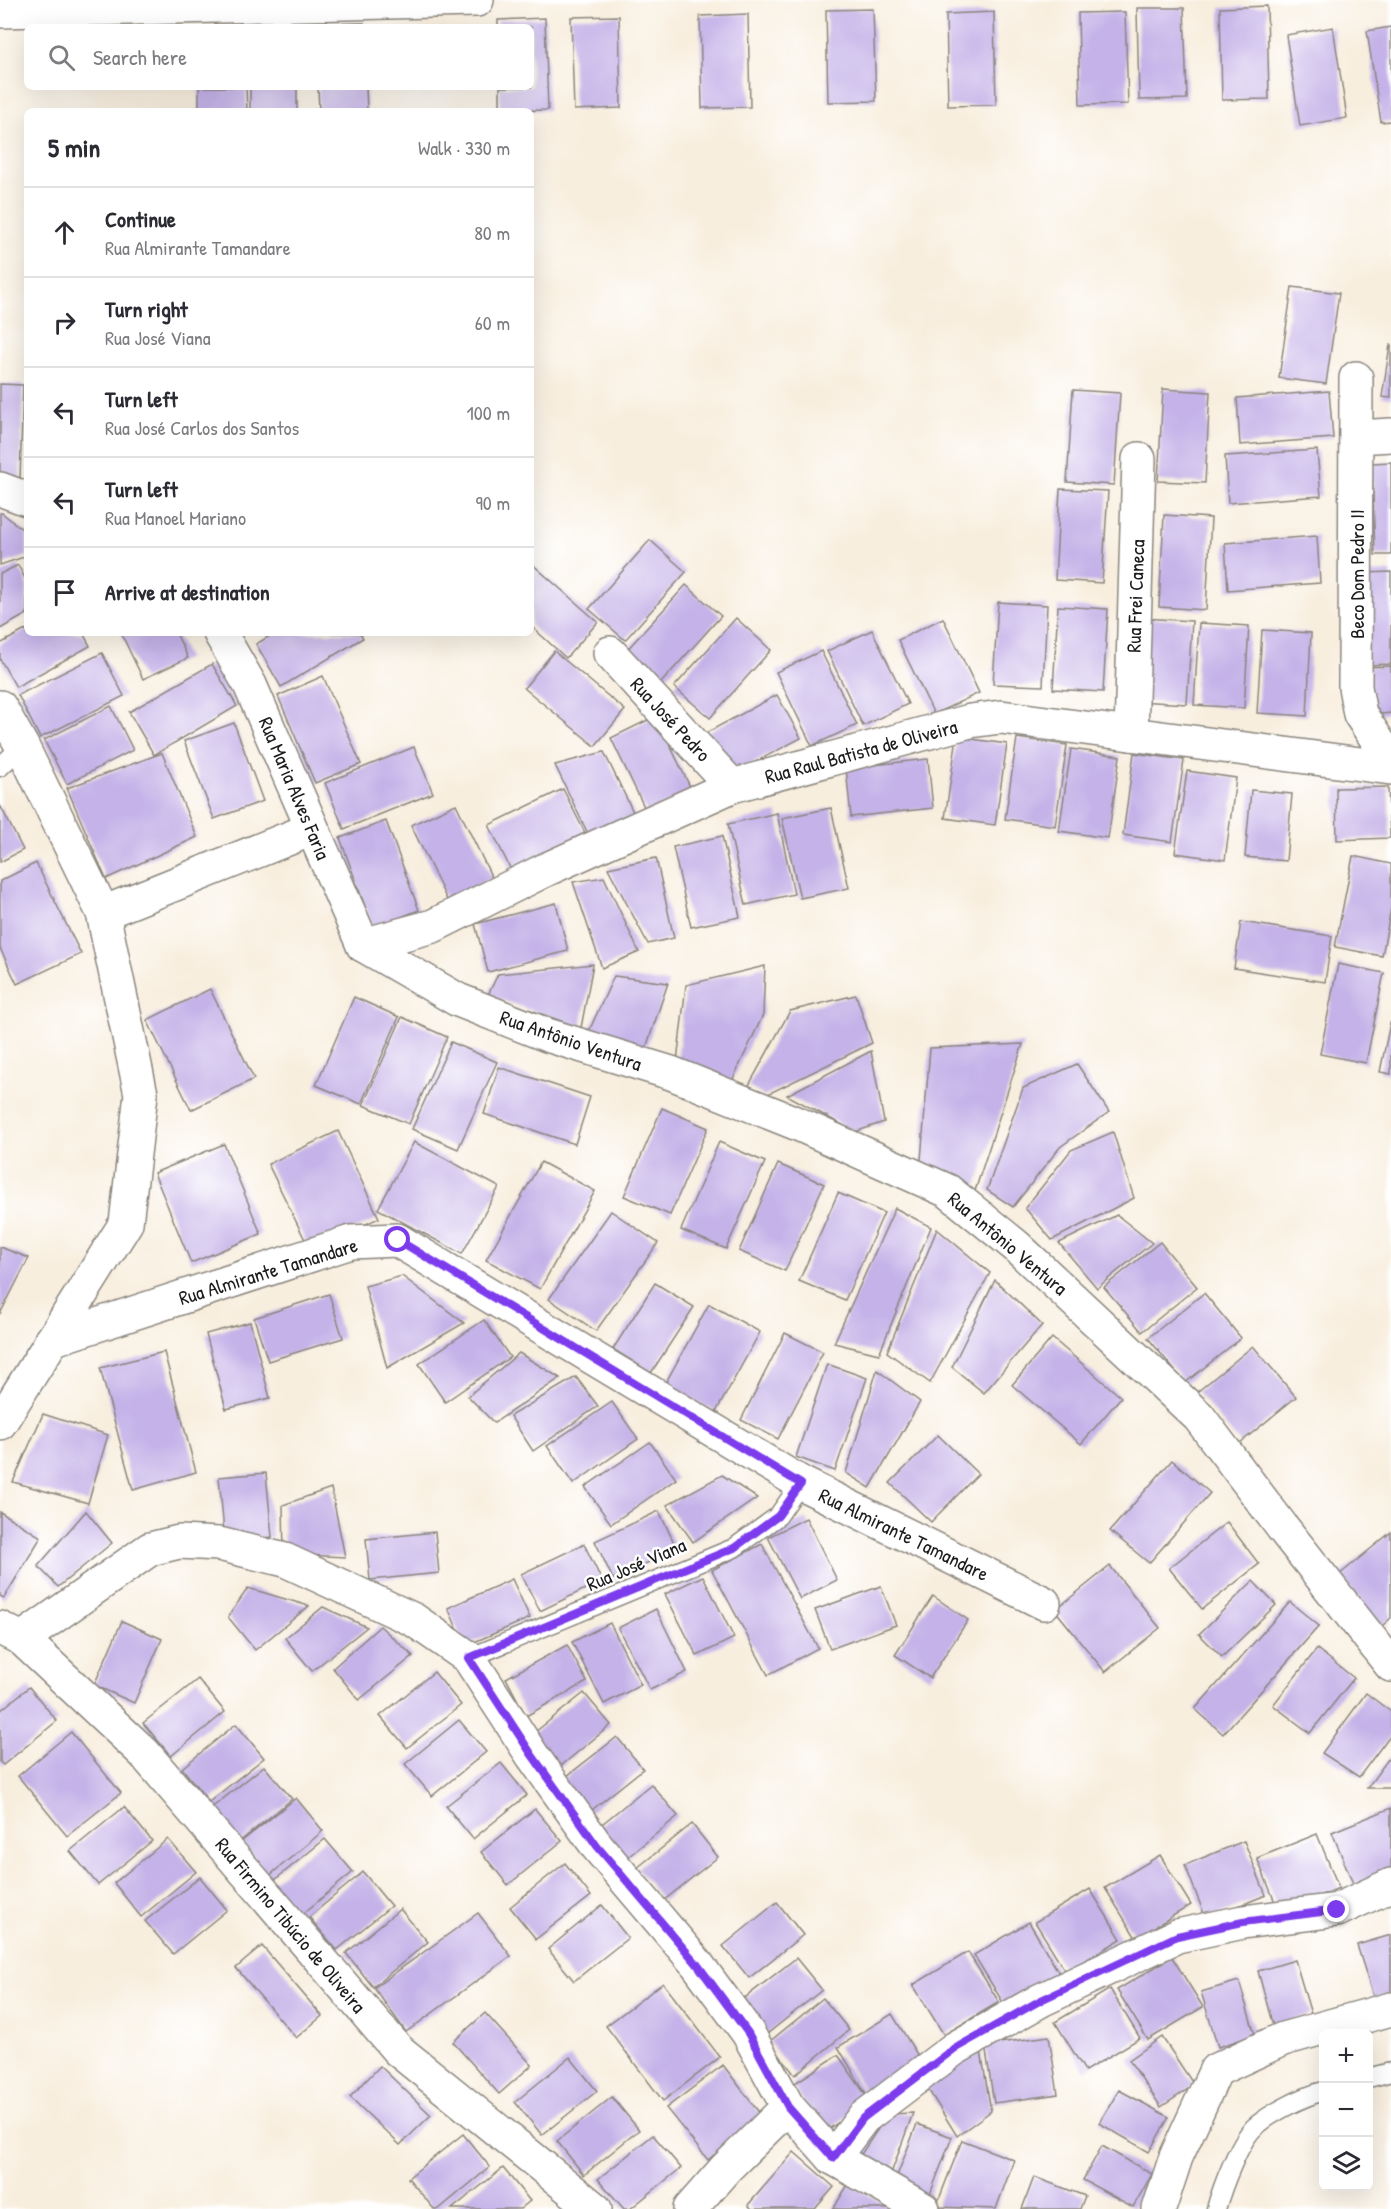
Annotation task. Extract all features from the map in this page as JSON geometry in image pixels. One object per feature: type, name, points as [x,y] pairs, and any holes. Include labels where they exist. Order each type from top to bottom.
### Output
[{"type":"street","points":[[0,11],[477,0]]},
{"type":"street","name":"Beco Dom Pedro II","points":[[1356,378],[1355,687],[1360,714],[1391,761]]},
{"type":"street","points":[[1357,436],[1391,435]]},
{"type":"street","name":"Rua Frei Caneca","points":[[1131,734],[1139,459]]},
{"type":"street","points":[[0,489],[24,498]]},
{"type":"street","name":"Rua Maria Alves Faria","points":[[222,636],[250,685],[363,945]]},
{"type":"street","name":"Rua José Pedro","points":[[610,653],[732,786]]},
{"type":"street","points":[[0,707],[11,757],[103,913],[141,1094],[126,1222],[0,1423]]},
{"type":"street","name":"Rua Raul Batista de Oliveira","points":[[363,945],[433,926],[545,870],[732,786],[970,721],[1001,717],[1391,768]]},
{"type":"street","points":[[103,913],[312,829]]},
{"type":"street","name":"Rua Antônio Ventura","points":[[363,945],[458,1000],[547,1035],[671,1073],[798,1124],[948,1191],[1016,1246],[1200,1417],[1282,1527],[1391,1665]]},
{"type":"street","name":"Rua Almirante Tamandare","points":[[51,1340],[351,1242],[398,1240],[801,1484],[1044,1603]]},
{"type":"street","points":[[11,1634],[150,1549],[179,1542],[219,1544],[285,1560],[414,1620],[469,1658],[532,1755],[597,1846],[697,1964],[748,2033],[788,2107],[833,2158],[923,2209]]},
{"type":"street","name":"Rua Firmino Tibúcio de Oliveira","points":[[11,1634],[144,1753],[398,2050],[595,2209]]},
{"type":"street","points":[[833,2158],[863,2118],[954,2049],[1041,2000],[1177,1936],[1243,1922],[1337,1910],[1391,1885]]},
{"type":"street","points":[[1159,2209],[1176,2157],[1216,2070],[1283,2039],[1391,2009]]},
{"type":"street","points":[[690,2209],[726,2168],[788,2107]]},
{"type":"lane","name":"Rua José Viana","points":[[469,1658],[734,1548],[778,1516],[801,1484]]},
{"type":"lane","points":[[1373,2077],[1391,2072]]},
{"type":"lane","points":[[1216,2209],[1240,2148],[1256,2126],[1306,2096],[1319,2092]]},
{"type":"building","points":[[1267,6],[1269,99],[1222,100],[1220,8]]},
{"type":"building","points":[[1137,8],[1184,8],[1187,99],[1139,100]]},
{"type":"building","points":[[873,9],[876,101],[828,102],[826,10]]},
{"type":"building","points":[[994,12],[996,105],[948,106],[946,14]]},
{"type":"building","points":[[1125,12],[1128,104],[1080,105],[1078,13]]},
{"type":"building","points":[[748,14],[750,107],[702,108],[700,16]]},
{"type":"building","points":[[619,16],[621,108],[574,110],[571,17]]},
{"type":"building","points":[[545,18],[548,110],[500,108],[500,90],[534,90],[534,24],[498,24],[498,20]]},
{"type":"building","points":[[364,23],[364,24],[317,24]]},
{"type":"building","points":[[1333,27],[1347,118],[1300,126],[1286,35]]},
{"type":"building","points":[[1391,27],[1391,121],[1381,122],[1367,31]]},
{"type":"building","points":[[199,90],[246,90],[247,108],[199,108]]},
{"type":"building","points":[[250,90],[297,90],[297,108],[250,108]]},
{"type":"building","points":[[318,90],[366,90],[367,108],[319,108]]},
{"type":"building","points":[[1292,287],[1339,293],[1326,384],[1279,378]]},
{"type":"building","points":[[1391,345],[1391,398],[1382,397]]},
{"type":"building","points":[[0,384],[23,385],[20,480],[0,479]]},
{"type":"building","points":[[1163,389],[1210,392],[1205,483],[1158,481]]},
{"type":"building","points":[[1073,390],[1120,393],[1114,485],[1067,482]]},
{"type":"building","points":[[1329,391],[1333,438],[1240,445],[1237,398]]},
{"type":"building","points":[[1317,450],[1321,496],[1228,503],[1225,456]]},
{"type":"building","points":[[1391,462],[1391,555],[1375,555],[1372,463]]},
{"type":"building","points":[[1060,489],[1108,491],[1102,583],[1055,580]]},
{"type":"building","points":[[0,513],[2,513],[24,531],[24,557],[0,565]]},
{"type":"building","points":[[1164,515],[1211,518],[1206,610],[1159,607]]},
{"type":"building","points":[[1317,536],[1320,583],[1228,590],[1225,543]]},
{"type":"building","points":[[650,540],[686,572],[625,640],[589,609]]},
{"type":"building","points":[[18,565],[24,576],[24,616],[0,629],[0,574]]},
{"type":"building","points":[[534,566],[598,622],[566,658],[534,629]]},
{"type":"building","points":[[1391,572],[1391,664],[1367,665],[1365,573]]},
{"type":"building","points":[[686,585],[721,616],[660,684],[624,653]]},
{"type":"building","points":[[998,602],[1047,605],[1043,686],[993,684]]},
{"type":"building","points":[[1058,606],[1108,609],[1103,692],[1053,689]]},
{"type":"building","points":[[736,618],[771,650],[710,718],[674,687]]},
{"type":"building","points":[[943,618],[979,693],[934,714],[898,640]]},
{"type":"building","points":[[1142,618],[1192,621],[1187,704],[1138,701]]},
{"type":"building","points":[[1199,623],[1249,626],[1244,708],[1194,705]]},
{"type":"building","points":[[872,630],[908,704],[863,726],[827,651]]},
{"type":"building","points":[[1262,630],[1311,633],[1307,716],[1257,713]]},
{"type":"building","points":[[24,631],[24,636],[85,636],[90,646],[16,687],[0,659],[0,644]]},
{"type":"building","points":[[122,636],[177,636],[188,658],[143,679]]},
{"type":"building","points":[[270,636],[362,636],[363,638],[281,687],[256,644]]},
{"type":"building","points":[[554,651],[625,710],[595,746],[524,688]]},
{"type":"building","points":[[821,651],[857,725],[812,746],[776,672]]},
{"type":"building","points":[[102,653],[124,696],[40,738],[18,695]]},
{"type":"building","points":[[212,664],[237,706],[154,755],[129,712]]},
{"type":"building","points":[[1391,666],[1391,713],[1371,715],[1368,667]]},
{"type":"building","points":[[323,676],[361,764],[315,783],[278,696]]},
{"type":"building","points":[[777,695],[801,738],[727,777],[704,734]]},
{"type":"building","points":[[111,706],[133,750],[67,784],[44,740]]},
{"type":"building","points":[[656,716],[692,791],[647,813],[611,738]]},
{"type":"building","points":[[234,723],[263,801],[214,819],[184,741]]},
{"type":"building","points":[[957,737],[1007,744],[995,825],[945,818]]},
{"type":"building","points":[[1017,738],[1067,745],[1055,826],[1005,819]]},
{"type":"building","points":[[414,747],[433,793],[344,829],[325,783]]},
{"type":"building","points":[[1071,749],[1120,756],[1108,838],[1059,831]]},
{"type":"building","points":[[604,752],[636,818],[591,840],[555,765]]},
{"type":"building","points":[[162,753],[197,837],[106,879],[67,788]]},
{"type":"building","points":[[1134,753],[1184,760],[1172,842],[1123,835]]},
{"type":"building","points":[[928,759],[933,808],[851,817],[846,768]]},
{"type":"building","points":[[1187,771],[1236,778],[1225,860],[1175,853]]},
{"type":"building","points":[[1388,787],[1390,838],[1337,840],[1336,788]]},
{"type":"building","points":[[563,789],[585,833],[511,870],[489,825]]},
{"type":"building","points":[[1251,790],[1292,794],[1286,861],[1245,857]]},
{"type":"building","points":[[456,804],[492,878],[447,900],[411,825]]},
{"type":"building","points":[[0,805],[23,850],[0,862]]},
{"type":"building","points":[[831,808],[849,888],[800,898],[782,818]]},
{"type":"building","points":[[777,813],[794,894],[746,905],[728,824]]},
{"type":"building","points":[[386,821],[419,910],[373,928],[340,838]]},
{"type":"building","points":[[722,836],[740,917],[691,927],[673,847]]},
{"type":"building","points":[[1353,856],[1391,864],[1391,908],[1382,956],[1335,947]]},
{"type":"building","points":[[656,858],[674,938],[648,944],[608,868]]},
{"type":"building","points":[[36,863],[81,954],[17,984],[0,948],[0,881]]},
{"type":"building","points":[[604,877],[639,952],[602,968],[573,882]]},
{"type":"building","points":[[556,903],[568,951],[488,972],[475,924]]},
{"type":"building","points":[[1241,922],[1332,936],[1325,982],[1234,968]]},
{"type":"building","points":[[593,964],[581,1028],[488,995],[498,974]]},
{"type":"building","points":[[1338,964],[1384,973],[1366,1063],[1320,1054]]},
{"type":"building","points":[[765,966],[763,1015],[732,1081],[677,1062],[686,985]]},
{"type":"building","points":[[614,976],[668,983],[645,1051],[589,1031]]},
{"type":"building","points":[[210,989],[254,1079],[191,1110],[147,1020]]},
{"type":"building","points":[[856,995],[872,1043],[764,1096],[748,1087],[790,1011]]},
{"type":"building","points":[[354,997],[399,1017],[361,1104],[316,1085]]},
{"type":"building","points":[[402,1017],[447,1037],[409,1124],[363,1105]]},
{"type":"building","points":[[1391,1023],[1391,1074],[1380,1072]]},
{"type":"building","points":[[451,1042],[497,1062],[458,1149],[412,1129]]},
{"type":"building","points":[[1023,1044],[974,1194],[920,1172],[930,1048]]},
{"type":"building","points":[[871,1051],[884,1122],[855,1132],[787,1095]]},
{"type":"building","points":[[1077,1064],[1109,1112],[1060,1147],[1013,1207],[987,1190],[1023,1088]]},
{"type":"building","points":[[499,1067],[590,1097],[575,1144],[484,1114]]},
{"type":"building","points":[[662,1108],[708,1128],[670,1215],[624,1196]]},
{"type":"building","points":[[338,1131],[379,1218],[310,1250],[268,1164]]},
{"type":"building","points":[[1113,1132],[1134,1198],[1052,1240],[1025,1208],[1071,1150]]},
{"type":"building","points":[[414,1142],[499,1187],[462,1254],[378,1209]]},
{"type":"building","points":[[719,1142],[765,1162],[726,1249],[681,1230]]},
{"type":"building","points":[[224,1144],[261,1234],[191,1263],[154,1173]]},
{"type":"building","points":[[541,1162],[595,1191],[540,1289],[486,1260]]},
{"type":"building","points":[[778,1164],[824,1184],[785,1271],[739,1251]]},
{"type":"building","points":[[838,1193],[884,1213],[845,1300],[799,1281]]},
{"type":"building","points":[[895,1208],[931,1227],[879,1354],[834,1343]]},
{"type":"building","points":[[611,1211],[658,1243],[596,1331],[549,1299]]},
{"type":"building","points":[[1117,1215],[1152,1243],[1097,1288],[1059,1243]]},
{"type":"building","points":[[937,1229],[990,1273],[930,1383],[887,1352]]},
{"type":"building","points":[[1160,1242],[1197,1287],[1142,1332],[1104,1287]]},
{"type":"building","points":[[0,1247],[29,1258],[0,1314]]},
{"type":"building","points":[[402,1276],[464,1323],[387,1368],[365,1286]]},
{"type":"building","points":[[995,1280],[1042,1325],[984,1393],[952,1367]]},
{"type":"building","points":[[655,1283],[694,1307],[651,1373],[613,1349]]},
{"type":"building","points":[[1204,1293],[1241,1338],[1185,1383],[1148,1338]]},
{"type":"building","points":[[329,1294],[343,1338],[268,1361],[254,1318]]},
{"type":"building","points":[[709,1304],[760,1332],[716,1412],[665,1384]]},
{"type":"building","points":[[484,1320],[510,1357],[445,1402],[419,1364]]},
{"type":"building","points":[[250,1322],[270,1398],[226,1409],[206,1334]]},
{"type":"building","points":[[785,1333],[823,1352],[778,1439],[741,1420]]},
{"type":"building","points":[[1052,1338],[1121,1397],[1081,1444],[1012,1385]]},
{"type":"building","points":[[1253,1346],[1296,1397],[1240,1443],[1197,1392]]},
{"type":"building","points":[[164,1352],[196,1472],[133,1490],[100,1368]]},
{"type":"building","points":[[519,1353],[560,1378],[494,1423],[468,1396]]},
{"type":"building","points":[[827,1364],[867,1378],[835,1471],[796,1457]]},
{"type":"building","points":[[877,1370],[920,1402],[870,1488],[846,1473]]},
{"type":"building","points":[[576,1377],[598,1406],[533,1451],[510,1416]]},
{"type":"building","points":[[612,1402],[638,1439],[573,1484],[547,1446]]},
{"type":"building","points":[[43,1414],[108,1435],[88,1503],[13,1482]]},
{"type":"building","points":[[938,1435],[978,1474],[931,1522],[890,1483]]},
{"type":"building","points":[[650,1442],[676,1479],[611,1524],[585,1487]]},
{"type":"building","points":[[1172,1460],[1210,1493],[1149,1563],[1110,1531]]},
{"type":"building","points":[[266,1473],[272,1537],[225,1542],[219,1477]]},
{"type":"building","points":[[722,1475],[757,1498],[693,1542],[667,1505]]},
{"type":"building","points":[[331,1488],[345,1557],[284,1554],[283,1505]]},
{"type":"building","points":[[86,1511],[112,1543],[58,1587],[38,1566]]},
{"type":"building","points":[[659,1511],[677,1549],[613,1579],[595,1541]]},
{"type":"building","points":[[0,1512],[41,1537],[4,1598],[0,1596]]},
{"type":"building","points":[[806,1518],[837,1580],[800,1599],[768,1537]]},
{"type":"building","points":[[1227,1522],[1259,1564],[1202,1609],[1169,1568]]},
{"type":"building","points":[[435,1532],[439,1573],[370,1580],[366,1539]]},
{"type":"building","points":[[1391,1532],[1391,1618],[1382,1626],[1339,1575]]},
{"type":"building","points":[[584,1544],[602,1581],[540,1611],[521,1574]]},
{"type":"building","points":[[762,1544],[818,1648],[768,1675],[712,1570]]},
{"type":"building","points":[[1110,1566],[1160,1628],[1105,1672],[1055,1610]]},
{"type":"building","points":[[703,1576],[734,1638],[697,1656],[665,1594]]},
{"type":"building","points":[[512,1579],[530,1618],[465,1646],[448,1608]]},
{"type":"building","points":[[1253,1581],[1276,1605],[1222,1657],[1199,1634]]},
{"type":"building","points":[[881,1586],[896,1625],[830,1649],[815,1610]]},
{"type":"building","points":[[248,1588],[309,1606],[255,1650],[228,1617]]},
{"type":"building","points":[[933,1596],[968,1620],[930,1678],[895,1655]]},
{"type":"building","points":[[1290,1602],[1319,1626],[1223,1734],[1195,1709]]},
{"type":"building","points":[[323,1607],[367,1627],[312,1671],[285,1638]]},
{"type":"building","points":[[656,1609],[687,1672],[650,1690],[618,1628]]},
{"type":"building","points":[[122,1621],[162,1639],[134,1703],[94,1685]]},
{"type":"building","points":[[610,1623],[641,1685],[604,1704],[572,1642]]},
{"type":"building","points":[[380,1626],[413,1656],[359,1700],[333,1668]]},
{"type":"building","points":[[567,1645],[587,1682],[526,1716],[506,1678]]},
{"type":"building","points":[[1317,1649],[1354,1678],[1310,1733],[1273,1705]]},
{"type":"building","points":[[434,1672],[461,1705],[407,1748],[380,1716]]},
{"type":"building","points":[[198,1679],[225,1712],[171,1756],[143,1723]]},
{"type":"building","points":[[29,1687],[57,1721],[3,1765],[0,1762],[0,1711]]},
{"type":"building","points":[[584,1693],[611,1725],[557,1769],[530,1736]]},
{"type":"building","points":[[1366,1693],[1391,1712],[1391,1734],[1359,1777],[1322,1753]]},
{"type":"building","points":[[459,1720],[486,1752],[432,1796],[405,1764]]},
{"type":"building","points":[[236,1724],[264,1758],[209,1802],[182,1768]]},
{"type":"building","points":[[71,1732],[121,1793],[67,1836],[18,1776]]},
{"type":"building","points":[[617,1737],[643,1769],[588,1813],[562,1780]]},
{"type":"building","points":[[1391,1755],[1391,1788],[1367,1788]]},
{"type":"building","points":[[501,1763],[527,1795],[473,1839],[446,1806]]},
{"type":"building","points":[[264,1766],[292,1799],[237,1844],[209,1810]]},
{"type":"building","points":[[651,1784],[678,1816],[623,1861],[597,1828]]},
{"type":"building","points":[[296,1798],[323,1831],[269,1876],[241,1842]]},
{"type":"building","points":[[124,1807],[152,1841],[98,1885],[70,1851]]},
{"type":"building","points":[[1391,1808],[1391,1871],[1354,1886],[1332,1832]]},
{"type":"building","points":[[535,1809],[562,1841],[508,1885],[481,1852]]},
{"type":"building","points":[[692,1824],[718,1857],[663,1901],[637,1868]]},
{"type":"building","points":[[1317,1834],[1339,1888],[1279,1912],[1257,1858]]},
{"type":"building","points":[[168,1839],[196,1872],[141,1917],[114,1883]]},
{"type":"building","points":[[325,1839],[353,1872],[299,1917],[271,1883]]},
{"type":"building","points":[[1244,1841],[1266,1895],[1206,1919],[1185,1865]]},
{"type":"building","points":[[1160,1855],[1191,1905],[1136,1938],[1105,1888]]},
{"type":"building","points":[[565,1863],[591,1896],[536,1939],[510,1907]]},
{"type":"building","points":[[363,1872],[391,1906],[337,1950],[309,1917]]},
{"type":"building","points":[[200,1877],[227,1910],[173,1954],[145,1921]]},
{"type":"building","points":[[1090,1889],[1121,1939],[1066,1972],[1035,1922]]},
{"type":"building","points":[[777,1902],[803,1935],[749,1978],[723,1946]]},
{"type":"building","points":[[602,1905],[628,1938],[574,1981],[548,1949]]},
{"type":"building","points":[[400,1909],[428,1942],[373,1987],[346,1953]]},
{"type":"building","points":[[478,1913],[511,1956],[406,2032],[374,1988]]},
{"type":"building","points":[[1029,1922],[1059,1973],[1005,2006],[974,1955]]},
{"type":"building","points":[[1391,1935],[1391,1994],[1374,1999],[1357,1945]]},
{"type":"building","points":[[262,1946],[322,2016],[296,2038],[236,1968]]},
{"type":"building","points":[[968,1952],[999,2002],[944,2035],[913,1985]]},
{"type":"building","points":[[1172,1957],[1203,2007],[1148,2040],[1117,1990]]},
{"type":"building","points":[[796,1958],[822,1990],[767,2034],[741,2001]]},
{"type":"building","points":[[1295,1960],[1311,2014],[1273,2026],[1258,1971]]},
{"type":"building","points":[[1239,1981],[1255,2035],[1218,2047],[1201,1992]]},
{"type":"building","points":[[663,1983],[720,2057],[663,2101],[606,2026]]},
{"type":"building","points":[[1110,1989],[1140,2038],[1085,2071],[1055,2022]]},
{"type":"building","points":[[823,1998],[849,2030],[795,2075],[769,2042]]},
{"type":"building","points":[[485,2013],[532,2065],[499,2094],[453,2042]]},
{"type":"building","points":[[892,2014],[923,2064],[868,2097],[838,2047]]},
{"type":"building","points":[[1049,2036],[1058,2094],[994,2103],[985,2045]]},
{"type":"building","points":[[1162,2037],[1194,2085],[1161,2107],[1129,2060]]},
{"type":"building","points":[[981,2052],[991,2111],[957,2136],[926,2086]]},
{"type":"building","points":[[838,2055],[870,2101],[824,2132],[792,2085]]},
{"type":"building","points":[[570,2057],[597,2091],[542,2135],[515,2102]]},
{"type":"building","points":[[723,2065],[761,2115],[708,2160],[666,2108]]},
{"type":"building","points":[[380,2066],[431,2115],[400,2145],[350,2097]]},
{"type":"building","points":[[1119,2090],[1169,2117],[1149,2152],[1099,2123]]},
{"type":"building","points":[[612,2097],[639,2130],[584,2175],[557,2141]]},
{"type":"building","points":[[913,2113],[889,2179],[853,2166],[888,2114]]},
{"type":"building","points":[[917,2124],[952,2137],[927,2202],[892,2189]]},
{"type":"building","points":[[463,2134],[490,2167],[439,2209],[434,2209],[408,2178]]},
{"type":"building","points":[[653,2135],[681,2168],[630,2209],[624,2209],[598,2179]]},
{"type":"building","points":[[962,2140],[1014,2160],[996,2209],[936,2207]]},
{"type":"building","points":[[1102,2146],[1152,2174],[1133,2207],[1083,2180]]},
{"type":"building","points":[[794,2152],[834,2187],[815,2209],[752,2209],[748,2205]]},
{"type":"building","points":[[503,2168],[530,2201],[520,2209],[452,2209]]},
{"type":"building","points":[[1034,2177],[1085,2196],[1080,2209],[1022,2209]]},
{"type":"building","points":[[849,2183],[892,2209],[833,2209]]},
{"type":"route","points":[[398,1240],[801,1484],[778,1516],[734,1548],[469,1658],[532,1755],[597,1846],[697,1964],[748,2033],[788,2107],[833,2158],[863,2118],[954,2049],[1041,2000],[1177,1936],[1243,1922],[1337,1910]]}]
